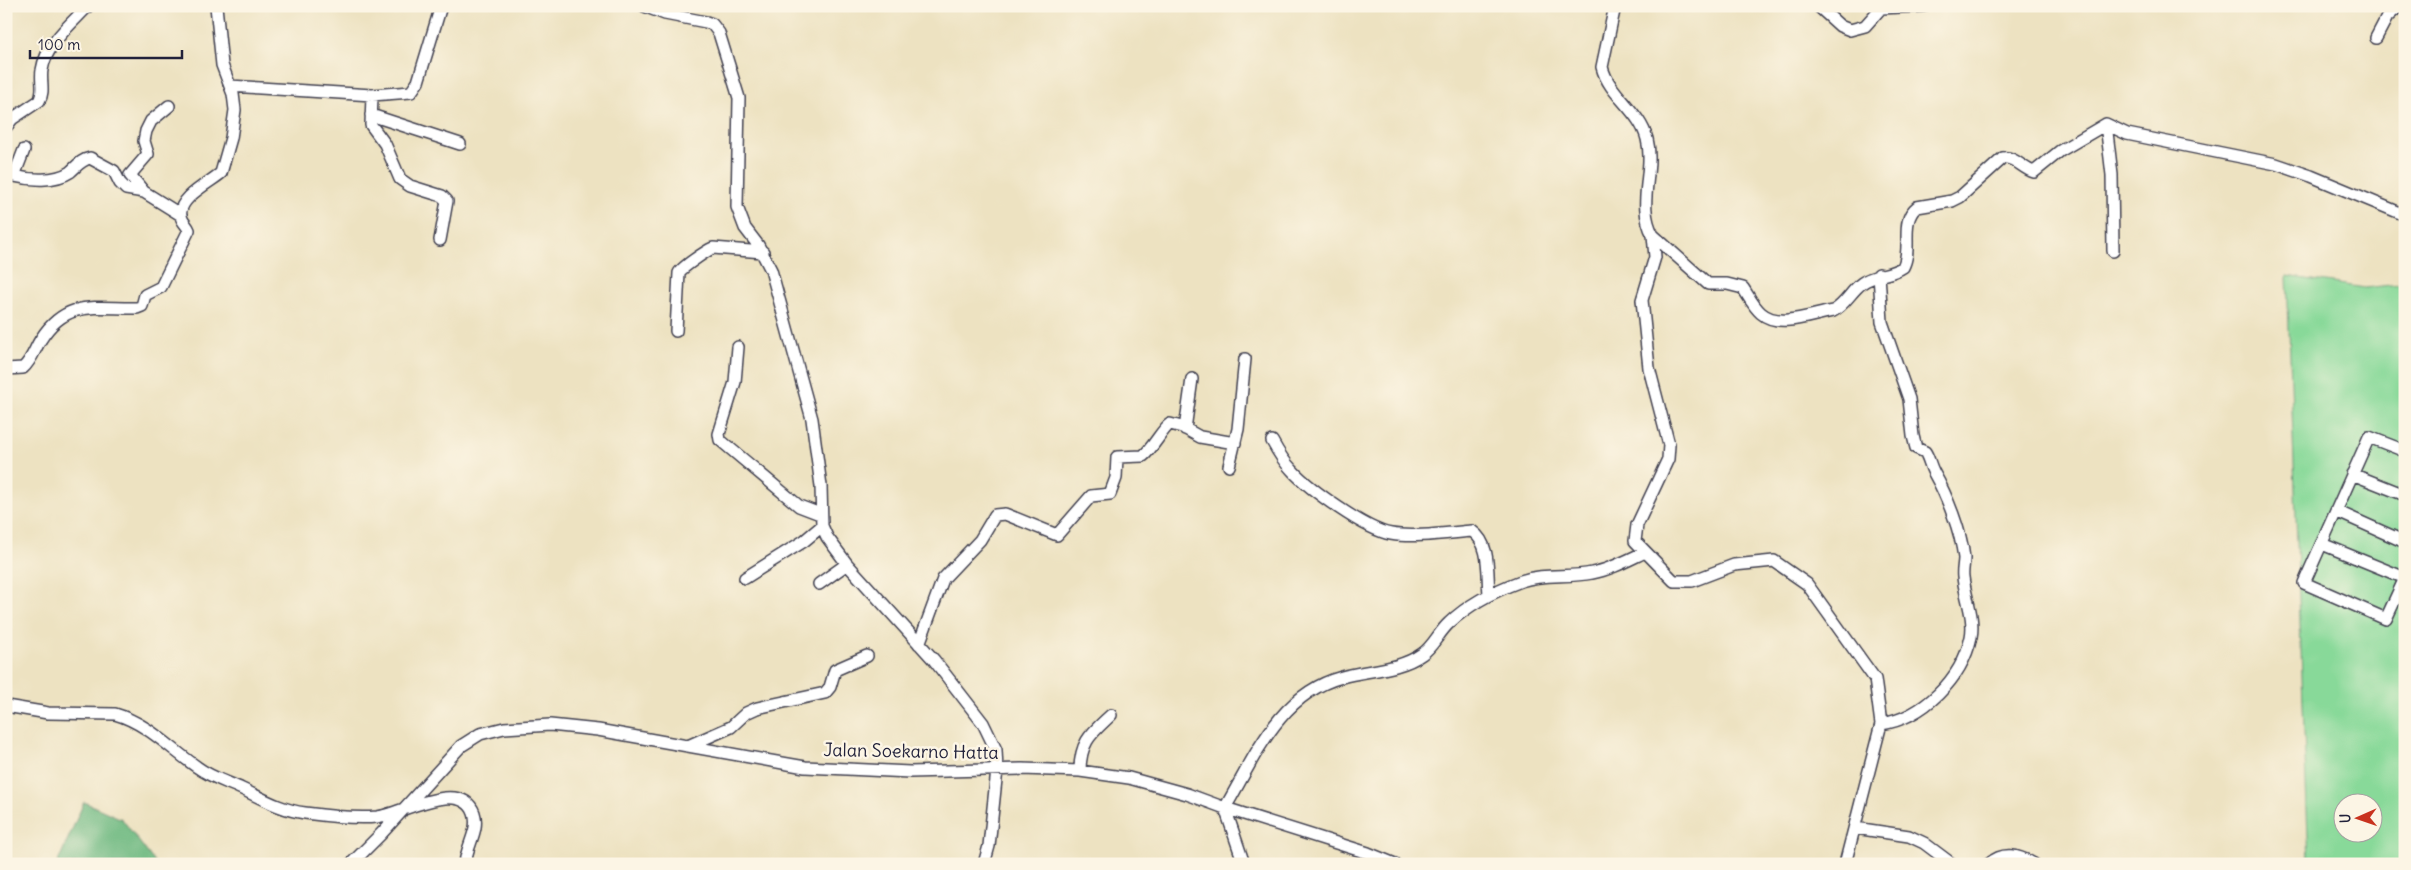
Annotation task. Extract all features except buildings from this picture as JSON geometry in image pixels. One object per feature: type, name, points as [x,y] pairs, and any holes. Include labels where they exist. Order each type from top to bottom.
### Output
[{"type":"street","points":[[6,127],[12,120],[42,97],[41,78],[44,58],[62,33],[88,6]]},
{"type":"street","points":[[181,215],[182,209],[200,186],[217,177],[223,169],[234,122],[234,103],[222,65],[216,6]]},
{"type":"street","points":[[230,86],[372,95],[406,93],[416,87],[441,6]]},
{"type":"street","points":[[644,6],[665,14],[712,24],[719,33],[739,98],[737,207],[745,228],[762,252],[771,270],[812,419],[821,486],[820,514],[822,526],[827,537],[847,564],[919,644],[983,723],[996,750],[997,770],[989,846],[984,864]]},
{"type":"street","points":[[1615,6],[1602,67],[1617,94],[1643,129],[1647,140],[1646,209],[1649,227],[1653,234],[1708,284],[1728,284],[1743,288],[1752,304],[1768,318],[1787,320],[1833,311],[1839,308],[1854,289],[1879,274],[1903,267],[1906,261],[1908,220],[1917,207],[1952,201],[1960,197],[2003,158],[2012,159],[2025,170],[2034,172],[2060,151],[2106,124]]},
{"type":"street","points":[[1818,6],[1840,26],[1850,30],[1864,26],[1881,8],[1923,6]]},
{"type":"street","points":[[2376,38],[2387,17],[2399,6]]},
{"type":"street","points":[[372,95],[371,115],[373,130],[385,144],[400,179],[410,186],[442,196],[447,201],[440,240]]},
{"type":"street","points":[[6,369],[23,368],[41,338],[68,313],[78,308],[140,307],[145,295],[161,288],[189,228],[181,215],[144,192],[130,175],[148,154],[144,141],[148,126],[169,106]]},
{"type":"street","points":[[371,115],[460,144]]},
{"type":"street","points":[[2106,124],[2127,134],[2276,164],[2311,176],[2405,215]]},
{"type":"street","points":[[2106,124],[2112,176],[2113,251]]},
{"type":"street","points":[[24,150],[14,176],[32,178],[60,176],[70,172],[83,160],[90,158],[114,171],[120,183],[126,189],[144,192]]},
{"type":"street","points":[[1653,234],[1656,257],[1646,282],[1642,300],[1649,368],[1669,445],[1668,459],[1634,532],[1635,542],[1674,581],[1692,581],[1734,565],[1774,561],[1807,584],[1875,679],[1881,724],[1845,864]]},
{"type":"street","points":[[676,331],[679,273],[683,266],[695,261],[712,248],[762,252]]},
{"type":"street","points":[[1879,274],[1882,322],[1908,399],[1912,436],[1916,448],[1925,452],[1933,471],[1942,484],[1964,558],[1963,578],[1971,616],[1972,636],[1962,666],[1939,693],[1916,713],[1899,722],[1881,724]]},
{"type":"street","points":[[738,347],[735,382],[719,434],[720,440],[799,506],[820,514]]},
{"type":"street","points":[[1229,466],[1235,443],[1245,359]]},
{"type":"street","points":[[1185,429],[1192,379]]},
{"type":"street","points":[[919,644],[943,579],[963,555],[980,540],[995,515],[1005,514],[1057,535],[1091,496],[1110,494],[1116,478],[1116,457],[1143,456],[1170,424],[1200,437],[1235,443]]},
{"type":"street","points":[[2322,544],[2405,578],[2386,619],[2304,584],[2369,437],[2405,450]]},
{"type":"street","points":[[1272,441],[1280,456],[1306,482],[1326,499],[1376,530],[1399,535],[1472,531],[1479,536],[1484,545],[1489,594]]},
{"type":"street","points":[[2352,474],[2405,495]]},
{"type":"street","points":[[2336,511],[2405,542]]},
{"type":"street","points":[[745,578],[797,546],[822,526]]},
{"type":"street","points":[[1244,864],[1224,808],[1270,732],[1291,704],[1315,686],[1416,658],[1423,654],[1449,623],[1489,594],[1540,576],[1590,574],[1603,571],[1645,552]]},
{"type":"street","points":[[818,584],[847,564]]},
{"type":"street","points":[[688,746],[731,727],[746,713],[757,708],[824,693],[830,687],[835,670],[867,656]]},
{"type":"street","points":[[6,706],[48,713],[115,714],[125,717],[168,743],[199,768],[282,809],[354,817],[379,816],[416,804],[457,797],[466,802],[474,812],[475,820],[475,832],[466,852],[465,864]]},
{"type":"street","points":[[1080,771],[1080,759],[1090,735],[1111,715]]},
{"type":"street","name":"Jalan Soekarno Hatta","points":[[351,864],[461,746],[480,734],[504,728],[550,725],[588,729],[805,767],[910,772],[1080,771],[1145,782],[1368,853],[1395,864]]},
{"type":"street","points":[[1855,828],[1909,836],[1924,843],[1952,864]]},
{"type":"street","points":[[1989,864],[1997,856],[2011,855],[2034,864]]},
{"type":"green space","points":[[2405,272],[2405,864],[2309,864],[2287,276],[2365,288],[2399,284]]},
{"type":"green space","points":[[84,802],[122,819],[156,864],[57,864]]}]
